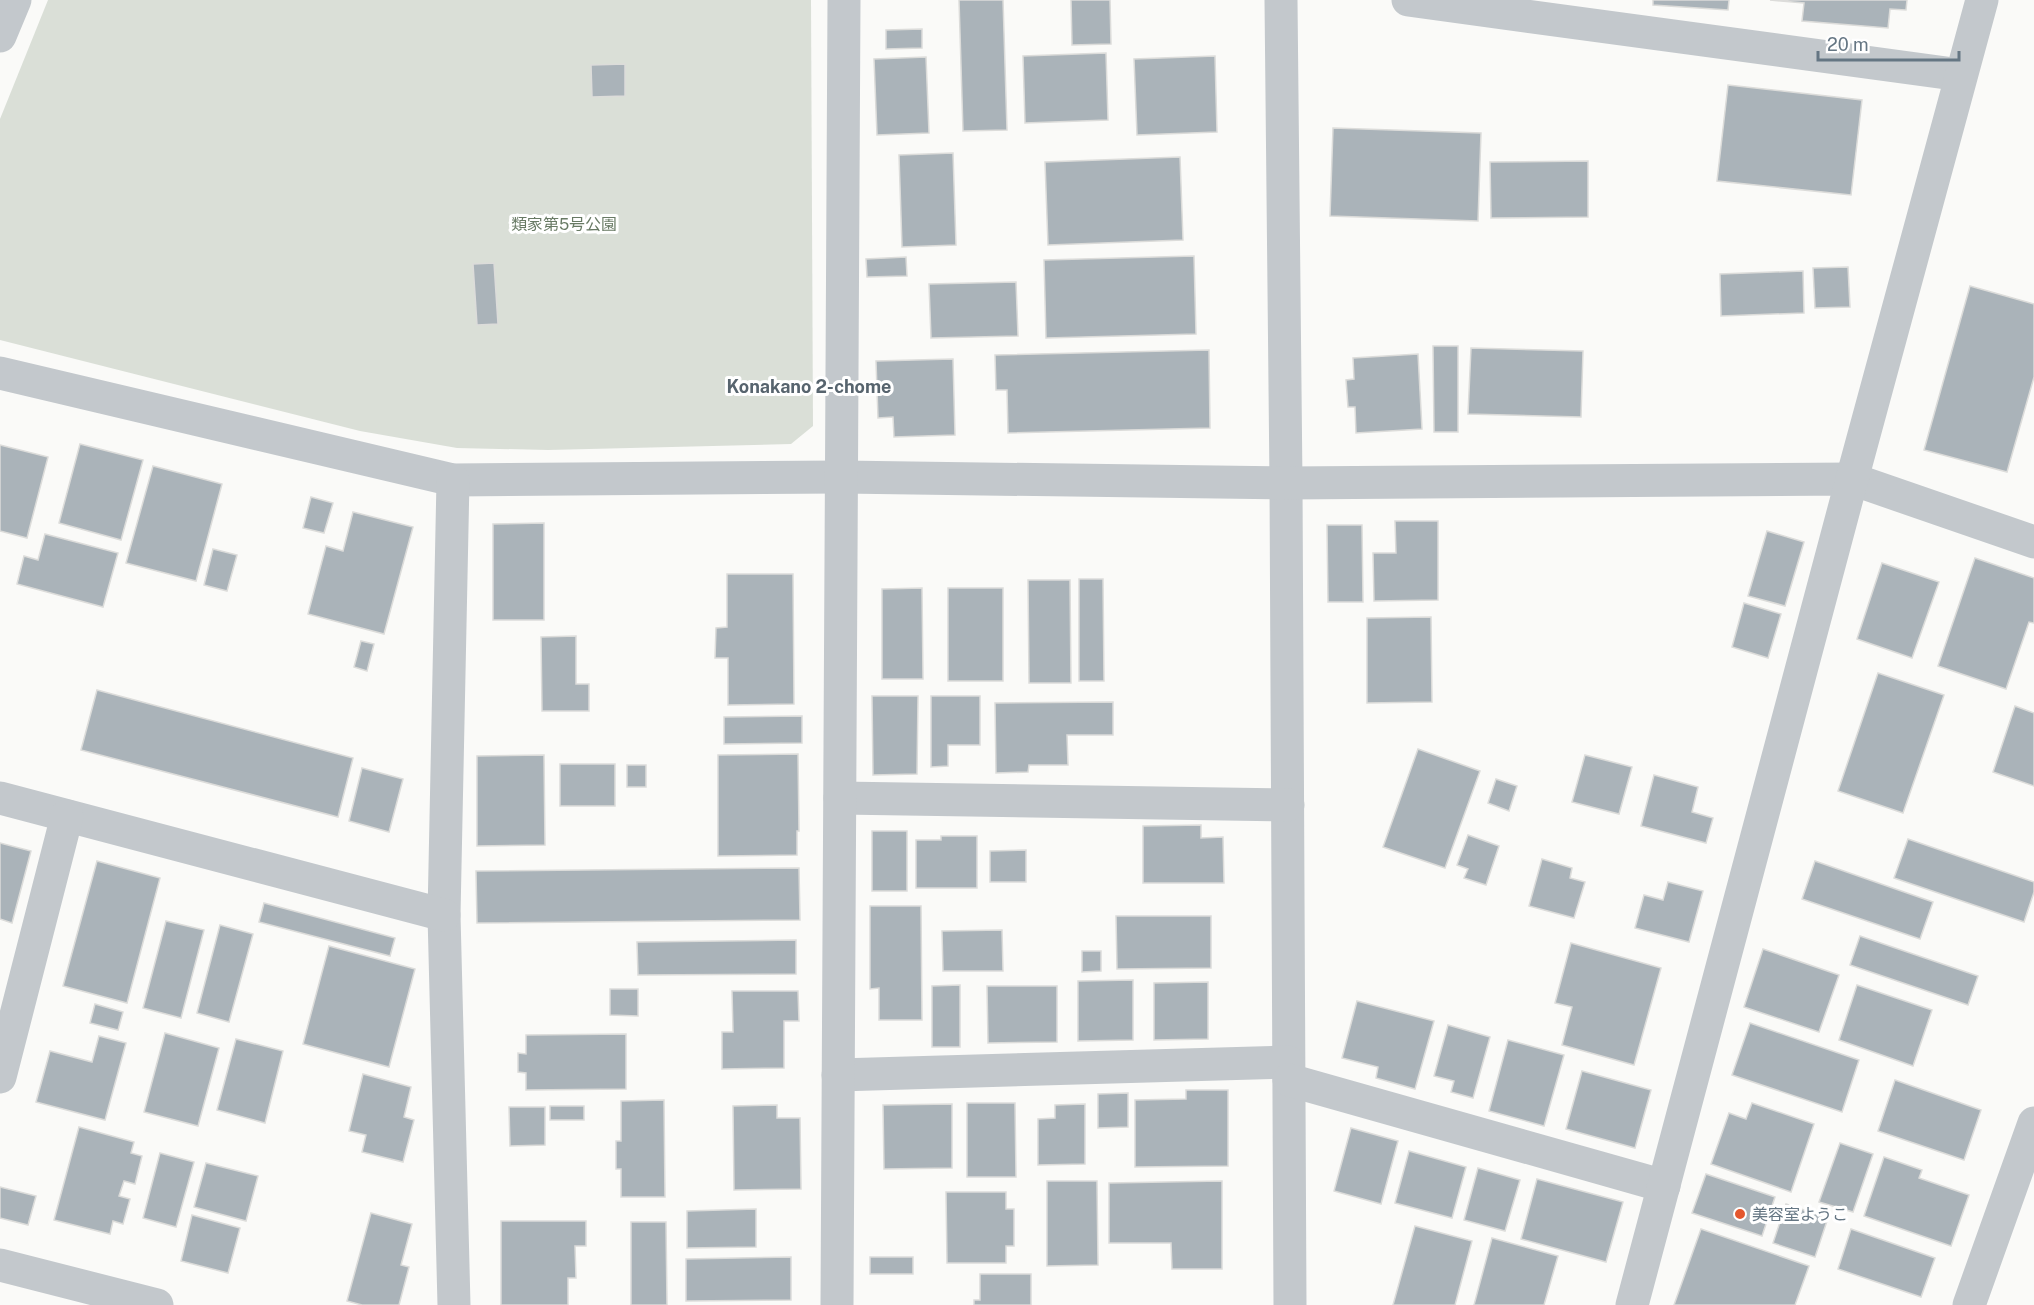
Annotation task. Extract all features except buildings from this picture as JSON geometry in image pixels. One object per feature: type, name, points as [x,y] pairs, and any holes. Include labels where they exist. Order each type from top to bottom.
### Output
[{"type":"street","points":[[0,36],[15,0]]},
{"type":"street","points":[[837,1305],[844,0]]},
{"type":"street","points":[[1281,0],[1290,1305]]},
{"type":"street","points":[[1408,0],[1601,13],[1961,75]]},
{"type":"street","points":[[1632,1305],[1982,0]]},
{"type":"street","points":[[0,373],[453,480],[842,477],[1286,483],[1852,479],[2034,542]]},
{"type":"street","points":[[453,480],[444,915],[454,1305]]},
{"type":"street","points":[[0,798],[444,915]]},
{"type":"street","points":[[840,798],[1288,806]]},
{"type":"street","points":[[0,1077],[67,816]]},
{"type":"street","points":[[838,1075],[1289,1071],[1664,1186]]},
{"type":"street","points":[[1969,1305],[2034,1123]]},
{"type":"street","points":[[0,1265],[157,1305]]},
{"type":"green space","name":"類家第5号公園","points":[[48,0],[811,0],[813,426],[791,444],[548,450],[457,448],[360,431],[0,340],[0,119]]},
{"type":"place","name":"美容室ようこ","points":[[1740,1214]]},
{"type":"district","name":"Konakano 2-chome","points":[[809,387]]}]
